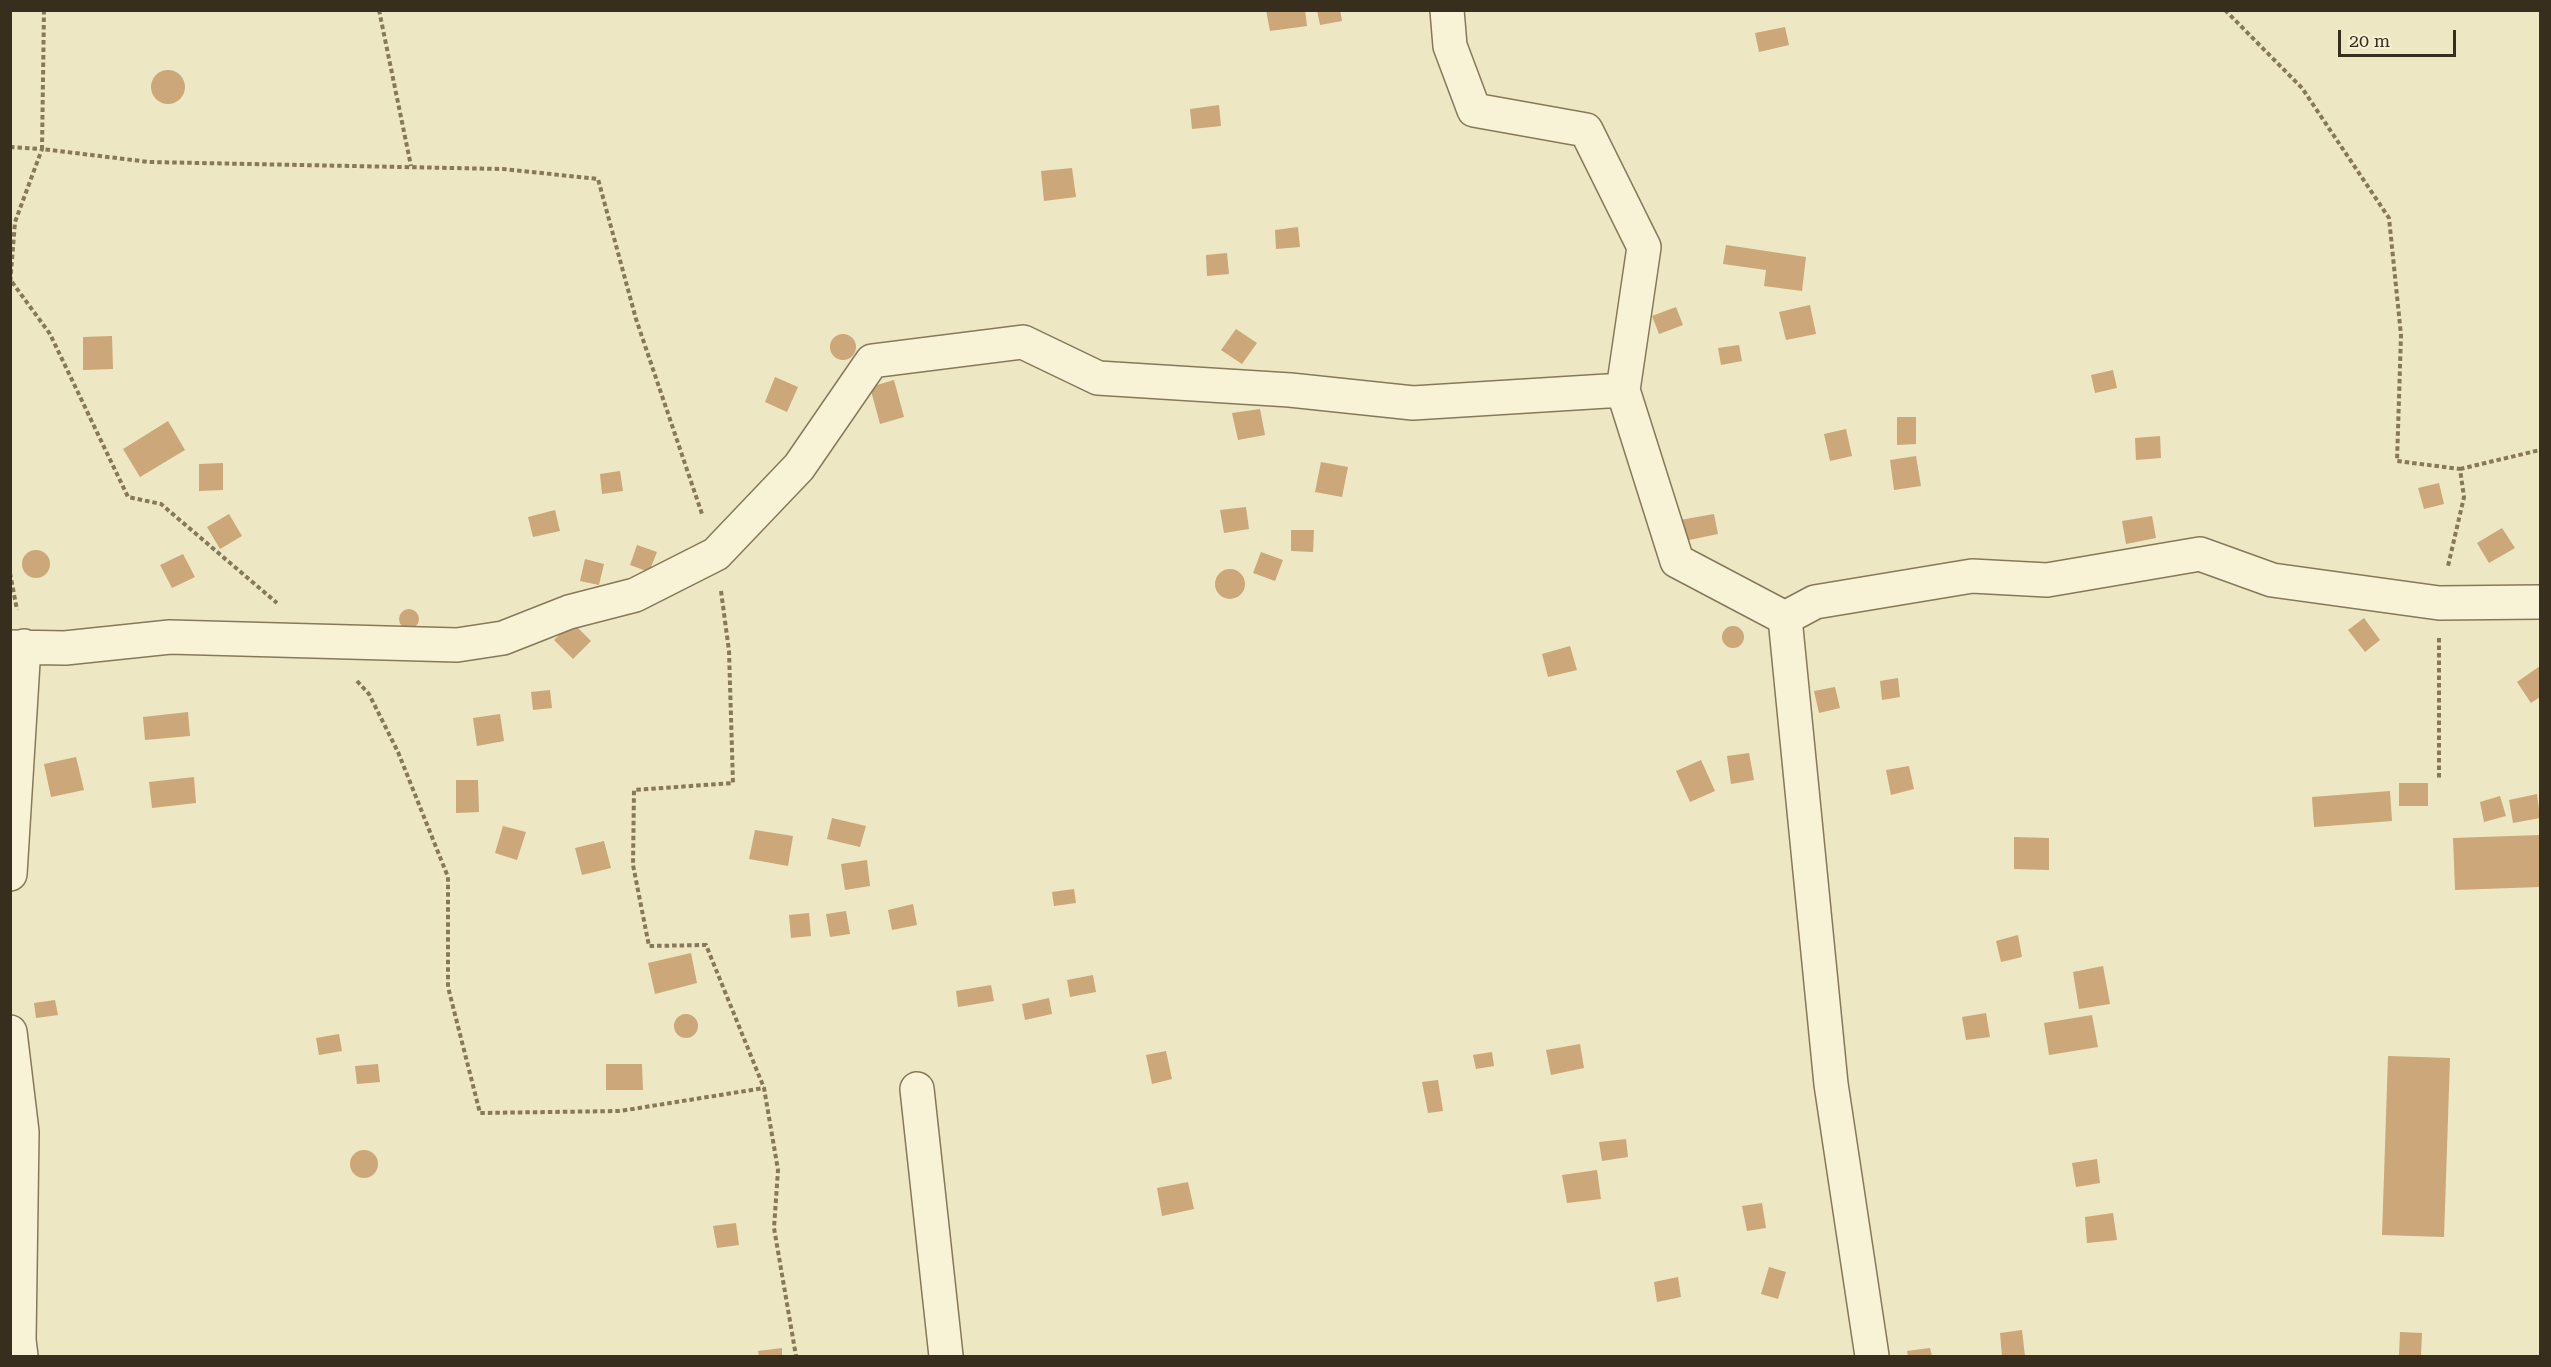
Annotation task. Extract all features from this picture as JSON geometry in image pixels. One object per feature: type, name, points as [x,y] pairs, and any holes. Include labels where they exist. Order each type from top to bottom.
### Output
[{"type":"street","points":[[1447,10],[1450,46],[1474,110],[1586,130],[1644,247],[1623,390],[1677,561],[1785,618]]},
{"type":"street","points":[[10,874],[17,646],[65,648],[170,637],[319,639],[457,645],[503,638],[569,612],[636,595],[716,554],[799,467],[872,361],[1023,342],[1098,378],[1290,390],[1413,404],[1623,390]]},
{"type":"street","points":[[1785,618],[1815,602],[1972,576],[2047,579],[2200,554],[2272,580],[2439,603],[2541,602]]},
{"type":"street","points":[[1785,618],[1831,1084],[1872,1356]]},
{"type":"street","points":[[10,1032],[16,1131],[21,1356]]},
{"type":"street","points":[[917,1089],[946,1356]]},
{"type":"path","points":[[44,10],[42,148],[15,222],[11,284],[50,334],[128,497],[161,504],[319,639],[369,694],[398,752],[448,877],[448,987],[480,1113],[620,1111],[764,1088]]},
{"type":"path","points":[[379,10],[411,166]]},
{"type":"path","points":[[2225,10],[2302,88],[2389,218],[2401,335],[2397,461],[2460,469],[2541,450]]},
{"type":"path","points":[[10,147],[42,148],[149,162],[503,169],[598,179],[636,319],[716,554],[729,651],[733,783],[634,790],[633,865],[649,946],[706,945],[764,1088],[778,1170],[774,1228],[796,1356]]},
{"type":"path","points":[[2439,780],[2439,603],[2464,497],[2460,469]]},
{"type":"building","points":[[1266,10],[1305,10],[1307,26],[1270,31]]},
{"type":"building","points":[[1317,10],[1340,10],[1342,21],[1320,25]]},
{"type":"building","points":[[1785,27],[1789,45],[1759,52],[1755,33]]},
{"type":"building","points":[[168,70],[180,75],[185,87],[180,99],[168,104],[156,99],[151,87],[156,75]]},
{"type":"building","points":[[1219,105],[1221,126],[1192,129],[1190,109]]},
{"type":"building","points":[[1072,168],[1076,197],[1044,201],[1041,171]]},
{"type":"building","points":[[1298,227],[1300,247],[1276,249],[1275,230]]},
{"type":"building","points":[[1726,245],[1806,257],[1802,291],[1764,286],[1766,270],[1723,264]]},
{"type":"building","points":[[1227,253],[1229,274],[1207,276],[1206,255]]},
{"type":"building","points":[[1810,305],[1816,334],[1786,340],[1779,312]]},
{"type":"building","points":[[1676,307],[1683,325],[1659,334],[1652,316]]},
{"type":"building","points":[[1236,329],[1257,343],[1242,364],[1221,350]]},
{"type":"building","points":[[843,334],[852,338],[856,347],[852,356],[843,360],[834,356],[830,347],[834,338]]},
{"type":"building","points":[[112,336],[113,369],[83,370],[83,337]]},
{"type":"building","points":[[1739,345],[1742,361],[1721,365],[1718,348]]},
{"type":"building","points":[[2113,370],[2117,388],[2095,393],[2091,375]]},
{"type":"building","points":[[775,377],[798,387],[787,412],[765,402]]},
{"type":"building","points":[[894,380],[904,417],[880,424],[870,387]]},
{"type":"building","points":[[1260,409],[1265,435],[1238,440],[1232,413]]},
{"type":"building","points":[[1897,417],[1916,417],[1916,444],[1897,445]]},
{"type":"building","points":[[168,421],[185,450],[140,477],[123,449]]},
{"type":"building","points":[[1846,429],[1852,456],[1830,461],[1824,434]]},
{"type":"building","points":[[2160,436],[2161,458],[2136,460],[2135,438]]},
{"type":"building","points":[[1916,456],[1921,486],[1894,490],[1890,460]]},
{"type":"building","points":[[1321,462],[1348,467],[1342,497],[1315,492]]},
{"type":"building","points":[[223,463],[223,490],[199,491],[199,464]]},
{"type":"building","points":[[620,471],[623,491],[602,494],[600,474]]},
{"type":"building","points":[[2439,483],[2444,504],[2424,509],[2418,488]]},
{"type":"building","points":[[1246,507],[1249,529],[1224,533],[1220,510]]},
{"type":"building","points":[[555,510],[560,531],[533,537],[528,517]]},
{"type":"building","points":[[229,514],[242,536],[220,549],[207,527]]},
{"type":"building","points":[[1714,514],[1718,534],[1684,541],[1680,520]]},
{"type":"building","points":[[2152,516],[2156,538],[2126,544],[2122,521]]},
{"type":"building","points":[[2502,528],[2515,548],[2489,563],[2477,543]]},
{"type":"building","points":[[1291,530],[1314,530],[1313,552],[1291,551]]},
{"type":"building","points":[[637,545],[657,552],[649,572],[630,565]]},
{"type":"building","points":[[36,550],[46,554],[50,564],[46,574],[36,578],[26,574],[22,564],[26,554]]},
{"type":"building","points":[[1261,552],[1283,560],[1275,581],[1253,573]]},
{"type":"building","points":[[183,554],[195,577],[172,588],[160,565]]},
{"type":"building","points":[[585,559],[604,564],[599,585],[580,581]]},
{"type":"building","points":[[1230,569],[1236,570],[1244,578],[1244,590],[1236,598],[1230,599],[1224,598],[1216,590],[1215,584],[1216,578],[1224,570]]},
{"type":"building","points":[[409,609],[416,612],[419,619],[416,626],[409,629],[402,626],[399,619],[402,612]]},
{"type":"building","points":[[2364,618],[2380,640],[2365,652],[2348,630]]},
{"type":"building","points":[[572,622],[591,641],[573,659],[554,640]]},
{"type":"building","points":[[1733,626],[1741,629],[1744,637],[1741,645],[1733,648],[1725,645],[1722,637],[1725,629]]},
{"type":"building","points":[[1570,646],[1577,670],[1548,677],[1542,654]]},
{"type":"building","points":[[2540,666],[2540,697],[2531,703],[2517,682]]},
{"type":"building","points":[[1898,678],[1900,697],[1882,700],[1880,681]]},
{"type":"building","points":[[1835,687],[1840,708],[1819,713],[1814,691]]},
{"type":"building","points":[[550,690],[552,708],[533,710],[531,692]]},
{"type":"building","points":[[188,712],[190,736],[145,740],[143,717]]},
{"type":"building","points":[[500,714],[504,741],[477,746],[473,718]]},
{"type":"building","points":[[1749,753],[1754,780],[1731,784],[1727,756]]},
{"type":"building","points":[[76,757],[84,790],[51,797],[44,764]]},
{"type":"building","points":[[1701,760],[1715,791],[1690,802],[1676,771]]},
{"type":"building","points":[[1909,766],[1914,789],[1891,795],[1886,770]]},
{"type":"building","points":[[194,777],[196,803],[152,808],[149,782]]},
{"type":"building","points":[[456,780],[478,780],[479,812],[456,813]]},
{"type":"building","points":[[2399,783],[2428,783],[2428,806],[2399,806]]},
{"type":"building","points":[[2390,791],[2392,821],[2314,827],[2312,797]]},
{"type":"building","points":[[2537,794],[2540,818],[2513,823],[2509,800]]},
{"type":"building","points":[[2500,796],[2506,816],[2484,822],[2480,802]]},
{"type":"building","points":[[832,818],[866,826],[860,847],[827,839]]},
{"type":"building","points":[[503,826],[526,832],[517,860],[495,853]]},
{"type":"building","points":[[755,830],[793,836],[788,866],[749,859]]},
{"type":"building","points":[[2540,835],[2540,887],[2455,890],[2453,838]]},
{"type":"building","points":[[2014,837],[2049,838],[2049,870],[2014,869]]},
{"type":"building","points":[[604,841],[611,868],[582,875],[575,848]]},
{"type":"building","points":[[867,860],[870,886],[845,890],[841,864]]},
{"type":"building","points":[[1074,889],[1076,903],[1054,906],[1052,892]]},
{"type":"building","points":[[913,904],[917,925],[892,930],[888,910]]},
{"type":"building","points":[[846,911],[850,934],[830,937],[826,914]]},
{"type":"building","points":[[809,913],[811,936],[791,938],[789,915]]},
{"type":"building","points":[[2018,935],[2022,957],[2001,962],[1996,941]]},
{"type":"building","points":[[691,953],[697,983],[655,994],[648,963]]},
{"type":"building","points":[[2103,966],[2110,1004],[2079,1009],[2073,972]]},
{"type":"building","points":[[1093,975],[1096,992],[1070,997],[1067,980]]},
{"type":"building","points":[[991,985],[994,1001],[958,1007],[956,991]]},
{"type":"building","points":[[1049,998],[1052,1014],[1025,1020],[1022,1004]]},
{"type":"building","points":[[55,1000],[58,1015],[36,1018],[34,1003]]},
{"type":"building","points":[[1986,1013],[1990,1037],[1966,1040],[1962,1017]]},
{"type":"building","points":[[686,1014],[691,1015],[697,1021],[697,1031],[691,1037],[686,1038],[681,1037],[675,1031],[674,1026],[675,1021],[681,1015]]},
{"type":"building","points":[[2092,1015],[2098,1047],[2049,1055],[2044,1023]]},
{"type":"building","points":[[339,1034],[342,1051],[319,1055],[316,1038]]},
{"type":"building","points":[[1580,1044],[1584,1068],[1551,1075],[1546,1050]]},
{"type":"building","points":[[1166,1051],[1172,1079],[1152,1084],[1146,1055]]},
{"type":"building","points":[[1492,1052],[1494,1066],[1476,1069],[1473,1055]]},
{"type":"building","points":[[2388,1056],[2450,1058],[2444,1237],[2382,1235]]},
{"type":"building","points":[[378,1064],[380,1082],[357,1084],[355,1066]]},
{"type":"building","points":[[606,1064],[642,1064],[643,1090],[606,1090]]},
{"type":"building","points":[[1438,1080],[1443,1111],[1428,1113],[1422,1082]]},
{"type":"building","points":[[1626,1139],[1628,1157],[1602,1161],[1599,1142]]},
{"type":"building","points":[[364,1150],[374,1154],[378,1164],[374,1174],[364,1178],[354,1174],[350,1164],[354,1154]]},
{"type":"building","points":[[2097,1159],[2100,1183],[2076,1187],[2072,1163]]},
{"type":"building","points":[[1597,1170],[1601,1199],[1567,1203],[1562,1175]]},
{"type":"building","points":[[1188,1182],[1194,1209],[1162,1216],[1157,1188]]},
{"type":"building","points":[[1762,1203],[1766,1228],[1747,1231],[1742,1206]]},
{"type":"building","points":[[2113,1213],[2117,1240],[2087,1243],[2085,1217]]},
{"type":"building","points":[[736,1223],[739,1245],[717,1248],[713,1226]]},
{"type":"building","points":[[1769,1267],[1786,1272],[1778,1299],[1761,1294]]},
{"type":"building","points":[[1678,1277],[1681,1297],[1657,1302],[1654,1282]]},
{"type":"building","points":[[2022,1330],[2025,1356],[2002,1356],[2000,1333]]},
{"type":"building","points":[[2400,1332],[2422,1333],[2421,1356],[2399,1356]]},
{"type":"building","points":[[782,1348],[782,1356],[759,1356],[758,1351]]},
{"type":"building","points":[[1930,1348],[1932,1356],[1908,1356],[1907,1351]]}]
